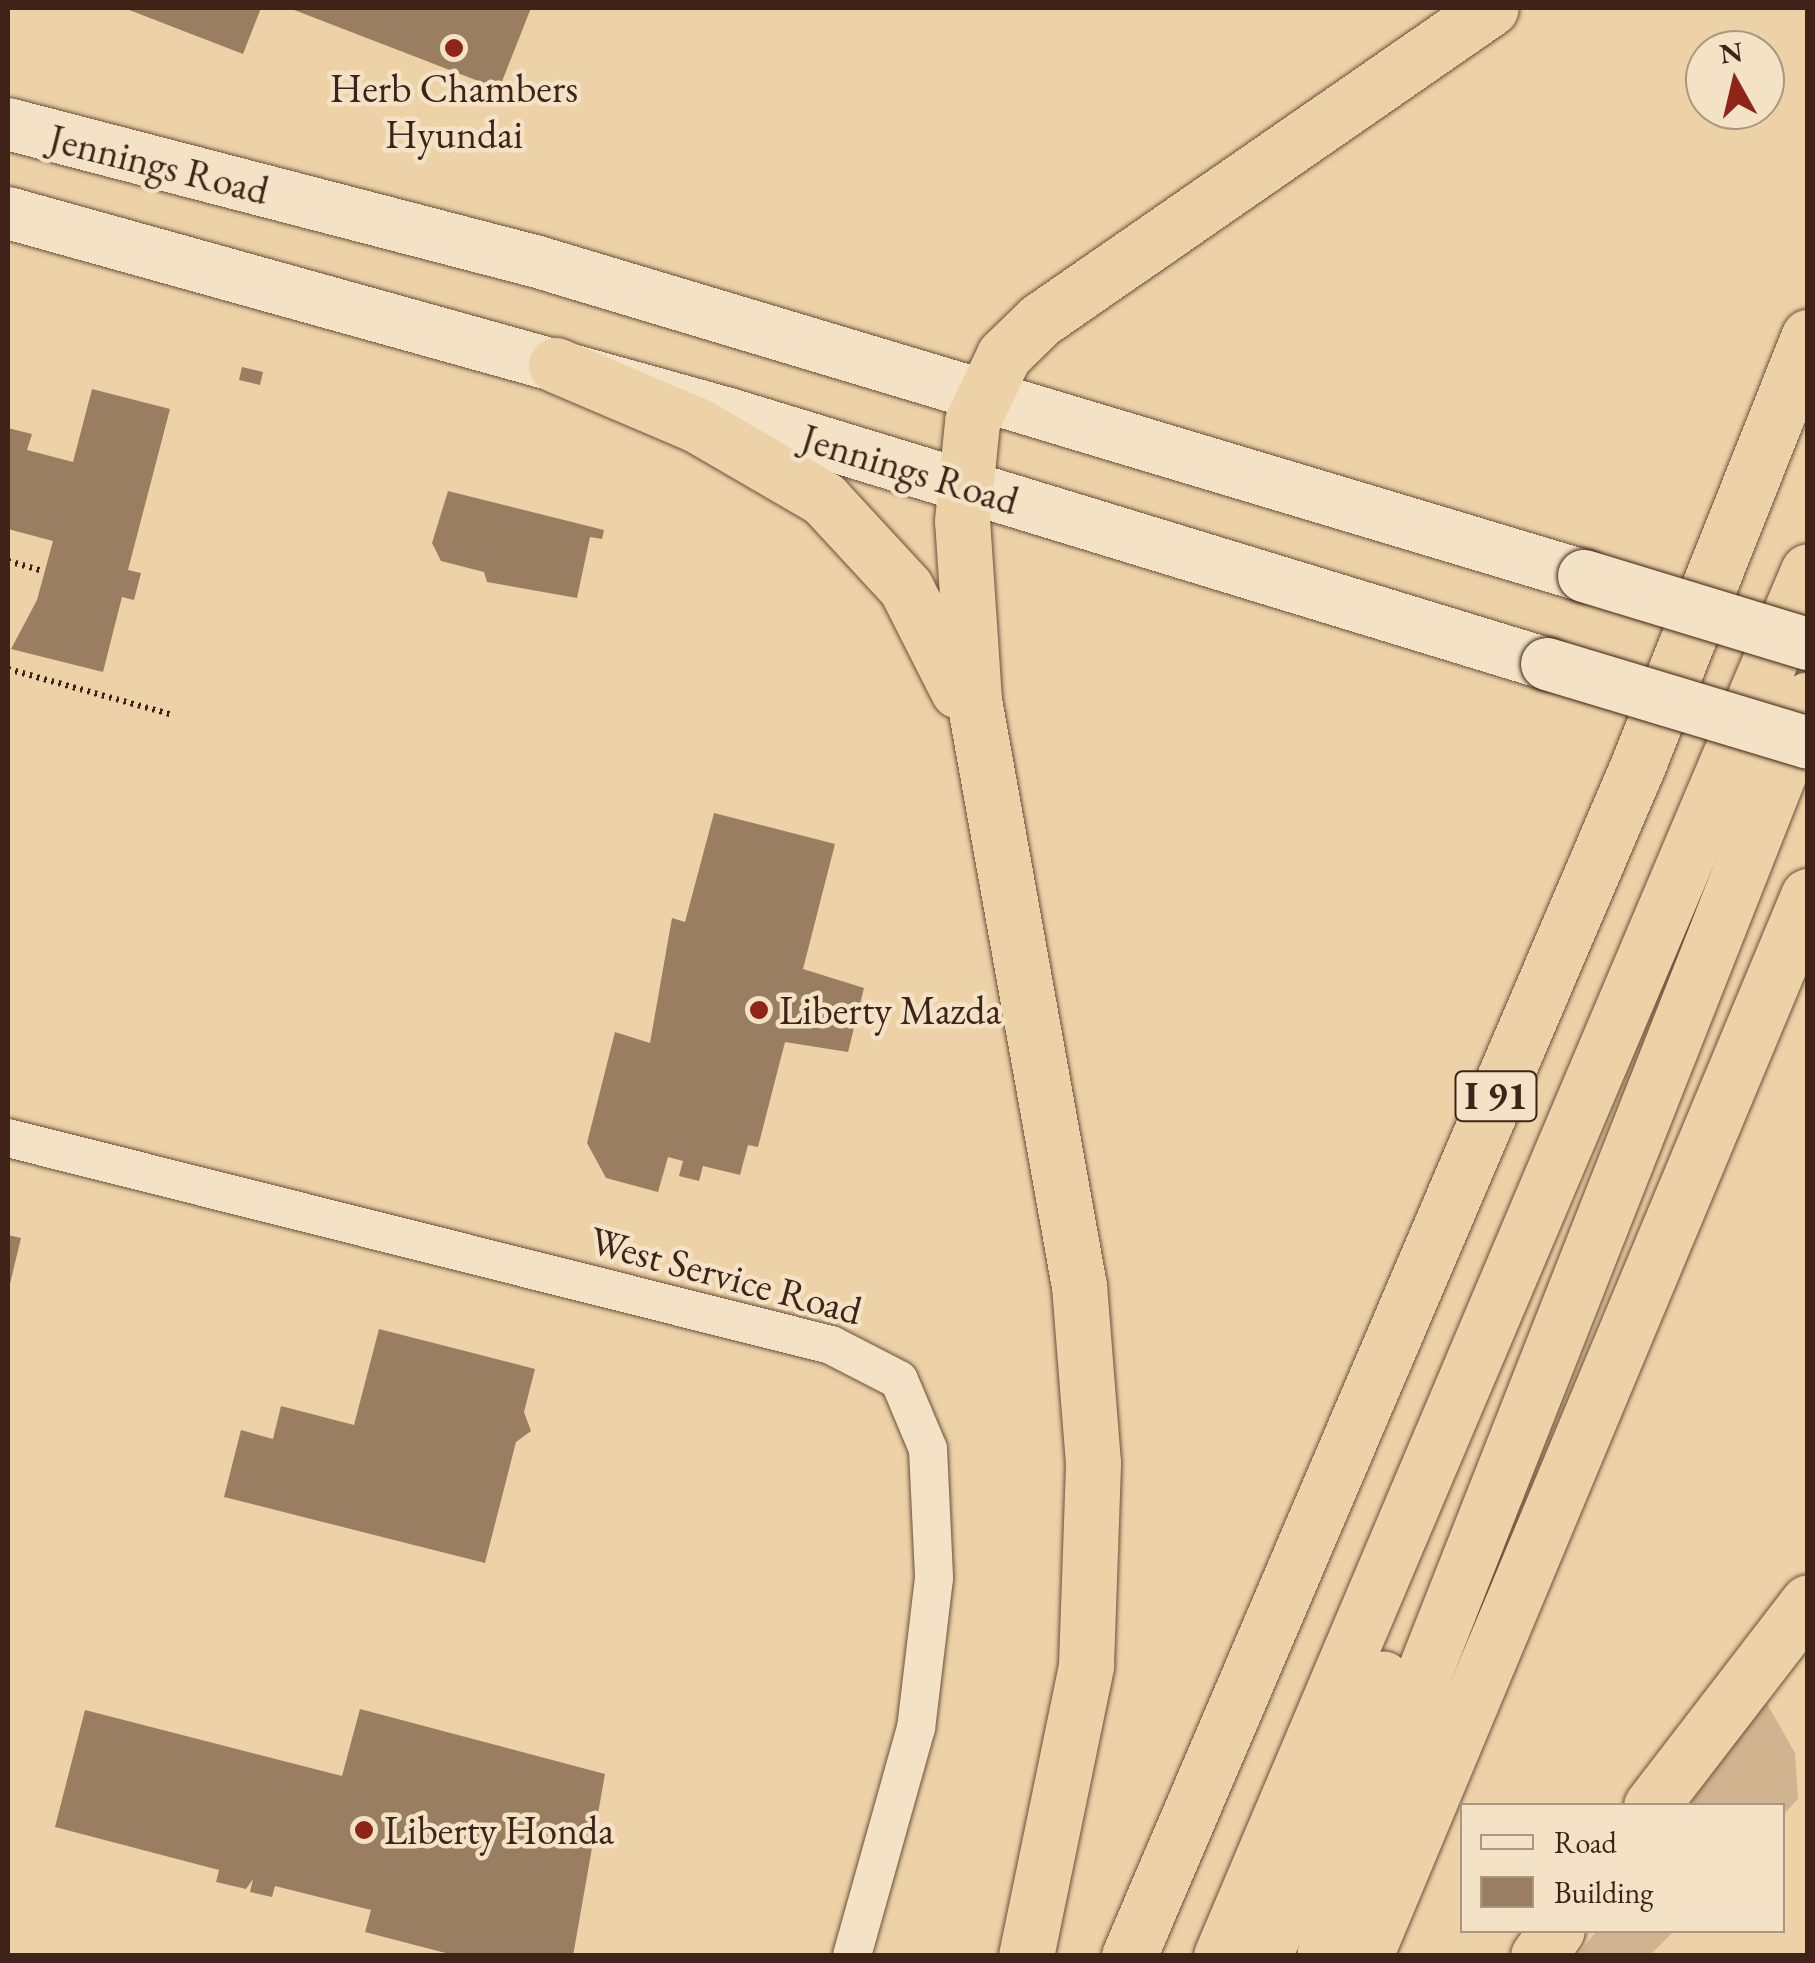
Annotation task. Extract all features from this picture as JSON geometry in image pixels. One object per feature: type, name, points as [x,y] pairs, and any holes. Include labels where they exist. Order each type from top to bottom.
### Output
[{"type":"highway","points":[[1026,1956],[1086,1665],[1093,1464],[1079,1286],[982,753],[962,484],[982,393],[1040,320],[1492,8]]},
{"type":"highway","name":"I 91","points":[[1128,1956],[1646,748],[1808,337]]},
{"type":"highway","points":[[556,365],[734,444],[848,519],[922,615],[982,753]]},
{"type":"highway","points":[[1221,1956],[1808,572]]},
{"type":"highway","points":[[1324,1956],[1344,1876],[1808,700]]},
{"type":"highway","points":[[1365,1956],[1808,896]]},
{"type":"highway","points":[[1264,1956],[1643,1070],[1706,958]]},
{"type":"highway","points":[[1653,1803],[1808,1602]]},
{"type":"highway","points":[[1538,1956],[1555,1933]]},
{"type":"main road","name":"Jennings Road","points":[[8,124],[521,258],[982,393],[1808,644]]},
{"type":"main road","name":"Jennings Road","points":[[8,213],[556,365],[962,484],[1808,743]]},
{"type":"street","name":"West Service Road","points":[[8,1138],[831,1346],[899,1380],[928,1449],[934,1578],[916,1728],[852,1956]]},
{"type":"path","points":[[8,564],[43,571]]},
{"type":"path","points":[[8,669],[173,714]]},
{"type":"shaded area","points":[[1766,1702],[1795,1753],[1798,1799],[1785,1813],[1785,1803],[1690,1803]]},
{"type":"shaded area","points":[[1594,1933],[1672,1933],[1650,1955],[1578,1955]]},
{"type":"building","name":"Herb Chambers Hyundai","points":[[124,8],[261,8],[243,54]]},
{"type":"building","name":"Herb Chambers Hyundai","points":[[289,8],[531,8],[499,89]]},
{"type":"building","points":[[242,367],[263,372],[260,385],[239,380]]},
{"type":"building","points":[[92,389],[170,409],[128,570],[141,573],[134,600],[122,597],[103,672],[11,649],[37,600],[53,541],[8,529],[8,428],[32,434],[27,450],[73,462]]},
{"type":"building","points":[[448,491],[604,530],[602,539],[590,537],[577,598],[487,582],[484,572],[441,561],[432,543]]},
{"type":"building","name":"Liberty Mazda","points":[[714,813],[835,844],[803,969],[864,988],[848,1052],[785,1042],[758,1147],[748,1145],[740,1175],[703,1166],[699,1181],[679,1176],[683,1161],[668,1157],[658,1192],[606,1178],[587,1143],[615,1032],[650,1043],[672,918],[685,922]]},
{"type":"building","points":[[8,1235],[21,1238],[9,1288],[8,1288]]},
{"type":"building","points":[[379,1329],[535,1369],[524,1412],[531,1431],[516,1442],[485,1563],[224,1497],[241,1430],[273,1439],[281,1406],[354,1425]]},
{"type":"building","points":[[360,1709],[605,1774],[573,1956],[457,1956],[365,1932],[371,1910],[275,1886],[272,1897],[250,1892],[253,1879],[246,1889],[216,1882],[219,1870],[55,1827],[85,1710],[342,1776]]},
{"type":"place","name":"Herb Chambers Hyundai","points":[[454,48]]},
{"type":"place","name":"Liberty Mazda","points":[[759,1010]]},
{"type":"place","name":"Liberty Honda","points":[[364,1830]]}]
